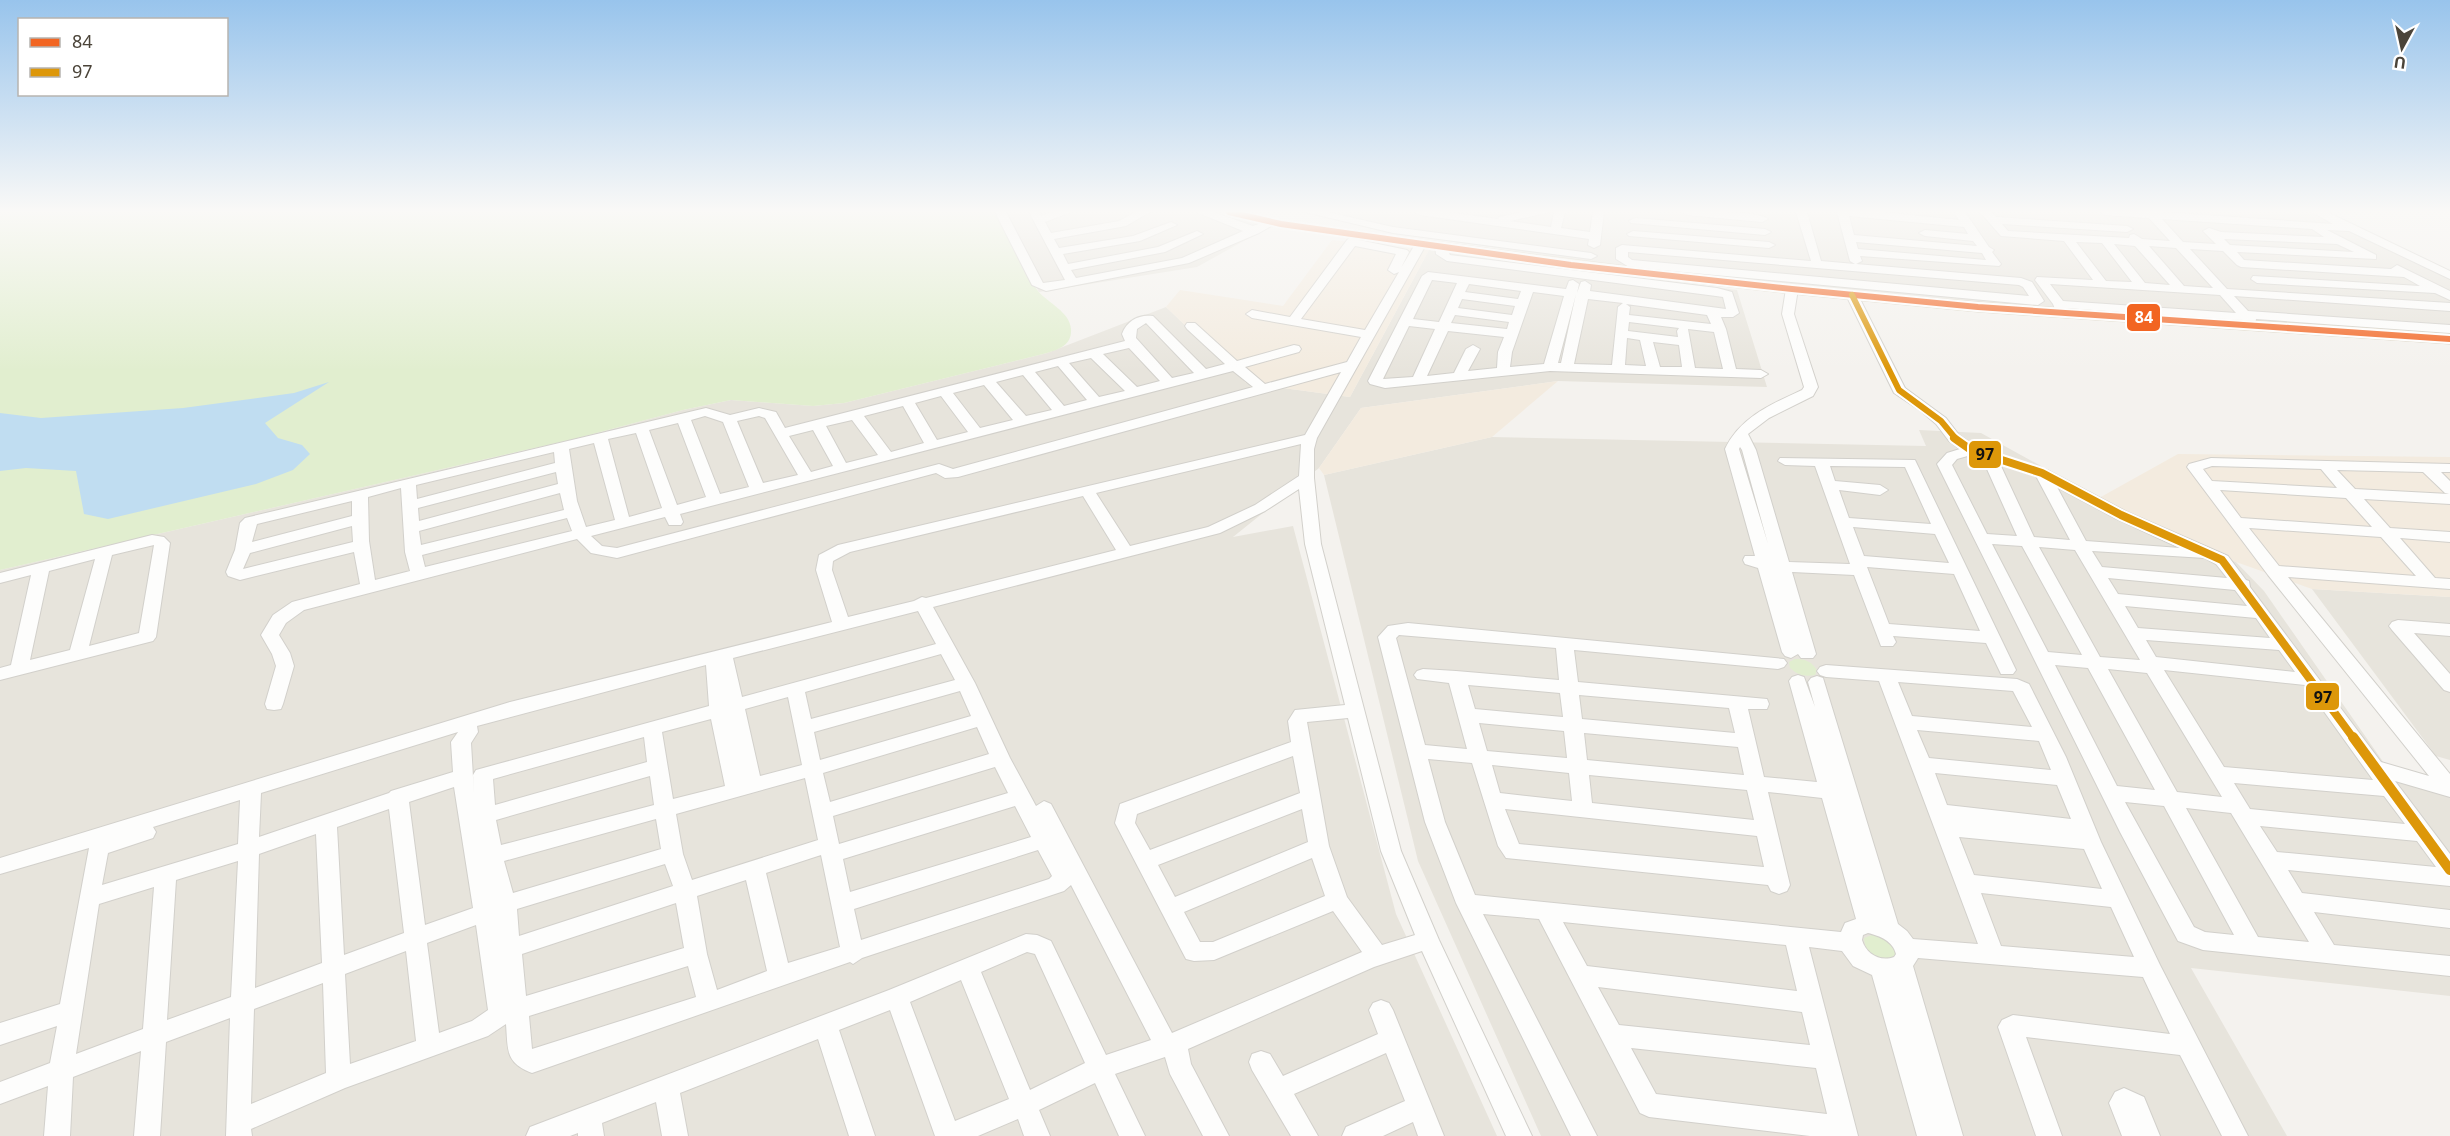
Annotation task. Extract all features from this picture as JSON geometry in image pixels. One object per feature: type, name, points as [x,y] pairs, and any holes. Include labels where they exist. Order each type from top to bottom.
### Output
[{"type":"main road","points":[[1565,265],[1717,286],[1792,289],[1819,284],[1846,294],[1978,307],[2060,308],[2249,319],[2450,339]]},
{"type":"street","points":[[1028,265],[1038,285],[1046,286],[1171,265]]},
{"type":"street","points":[[1063,265],[1072,282]]},
{"type":"street","points":[[1064,268],[1080,265]]},
{"type":"street","points":[[1293,321],[1334,265]]},
{"type":"street","points":[[1364,333],[1398,265]]},
{"type":"street","points":[[1399,265],[1345,366],[1310,438],[1306,478],[1308,512],[1313,543],[1391,850],[1428,940],[1518,1136]]},
{"type":"street","points":[[1567,265],[1585,268]]},
{"type":"street","points":[[1550,367],[1586,265]]},
{"type":"street","points":[[1658,265],[1819,284],[2038,301],[2028,285],[2021,282],[1833,265]]},
{"type":"street","points":[[1816,265],[1819,284]]},
{"type":"street","points":[[2088,265],[2102,283]]},
{"type":"street","points":[[2124,265],[2140,286]]},
{"type":"street","points":[[2159,265],[2179,288]]},
{"type":"street","points":[[2199,265],[2249,319],[2450,329]]},
{"type":"street","points":[[2271,265],[2406,274]]},
{"type":"street","points":[[2388,265],[2445,293]]},
{"type":"street","points":[[2429,265],[2450,275]]},
{"type":"street","points":[[1717,286],[1728,295],[1733,310],[1730,314],[1432,275],[1426,277],[1375,381],[1385,384],[1567,366],[1761,374]]},
{"type":"street","points":[[1418,381],[1466,279]]},
{"type":"street","points":[[2257,279],[2445,293]]},
{"type":"street","points":[[2060,308],[2041,280],[2450,307]]},
{"type":"street","points":[[1503,372],[1505,352],[1528,288]]},
{"type":"street","points":[[1770,563],[1732,448],[1734,441],[1752,424],[1768,412],[1808,393],[1811,387],[1788,314],[1792,289]]},
{"type":"street","points":[[1567,366],[1576,294]]},
{"type":"street","points":[[1846,294],[1899,390],[1941,421],[1954,438],[1980,454],[2252,946]]},
{"type":"street","points":[[1458,295],[1522,303]]},
{"type":"street","points":[[1618,369],[1623,334],[1624,301]]},
{"type":"street","points":[[1450,311],[1516,319]]},
{"type":"street","points":[[1714,313],[1730,372]]},
{"type":"street","points":[[1252,314],[1364,333]]},
{"type":"street","points":[[1624,318],[1720,329]]},
{"type":"street","points":[[1168,383],[1128,338],[1130,328],[1136,322],[1149,319],[1204,375]]},
{"type":"street","points":[[1404,322],[1513,334]]},
{"type":"street","points":[[1683,324],[1689,371]]},
{"type":"street","points":[[1191,326],[1262,388]]},
{"type":"street","points":[[1623,334],[1684,342]]},
{"type":"street","points":[[1645,336],[1654,370]]},
{"type":"street","points":[[780,434],[1132,343]]},
{"type":"street","points":[[1459,376],[1473,349]]},
{"type":"street","points":[[274,704],[285,666],[281,653],[270,635],[279,619],[298,606],[623,522],[672,512],[841,467],[928,447],[1294,350]]},
{"type":"street","points":[[1093,352],[1134,392]]},
{"type":"street","points":[[1061,362],[1096,402]]},
{"type":"street","points":[[907,402],[939,468],[945,473],[953,474],[1345,366]]},
{"type":"street","points":[[1026,370],[1061,412]]},
{"type":"street","points":[[987,380],[1022,422]]},
{"type":"street","points":[[945,392],[977,434]]},
{"type":"street","points":[[362,545],[240,575],[234,572],[243,550],[248,523],[251,521],[683,416],[709,412],[729,419],[765,412],[771,415],[806,476]]},
{"type":"street","points":[[683,416],[715,500]]},
{"type":"street","points":[[856,416],[887,457]]},
{"type":"street","points":[[729,419],[758,489]]},
{"type":"street","points":[[818,425],[841,467]]},
{"type":"street","points":[[641,426],[672,512],[678,536]]},
{"type":"street","points":[[1741,435],[1751,459],[1770,563],[1792,656],[1781,671],[1814,678],[1886,676],[2017,686],[2024,690],[2117,899],[2187,1044],[2235,1136]]},
{"type":"street","points":[[600,437],[623,522]]},
{"type":"street","points":[[841,624],[824,570],[825,559],[844,548],[1310,438]]},
{"type":"street","points":[[561,446],[567,486],[580,534],[594,548],[617,553],[939,468]]},
{"type":"street","points":[[2450,870],[2243,585],[2222,560],[2121,515],[2042,473],[1980,454],[1959,452],[1944,464],[2111,793],[2186,934],[2203,941],[2450,966]]},
{"type":"street","points":[[1734,458],[1751,459]]},
{"type":"street","points":[[1785,461],[1910,463],[2007,670]]},
{"type":"street","points":[[2449,787],[2274,571],[2194,467],[2211,462],[2450,468]]},
{"type":"street","points":[[1821,463],[1885,636],[1992,638]]},
{"type":"street","points":[[1847,463],[1856,487]]},
{"type":"street","points":[[2325,465],[2432,583]]},
{"type":"street","points":[[411,505],[563,466]]},
{"type":"street","points":[[2427,467],[2450,490]]},
{"type":"street","points":[[2042,473],[2081,546],[2151,665],[2327,953]]},
{"type":"street","points":[[0,866],[98,842],[468,727],[521,706],[922,602],[1214,530],[1237,520],[1306,478]]},
{"type":"street","points":[[408,482],[413,552],[419,574]]},
{"type":"street","points":[[1830,485],[1880,490]]},
{"type":"street","points":[[2208,485],[2450,499]]},
{"type":"street","points":[[412,528],[567,486]]},
{"type":"street","points":[[1087,491],[1125,552]]},
{"type":"street","points":[[360,494],[359,519],[364,571],[369,588]]},
{"type":"street","points":[[413,552],[573,512]]},
{"type":"street","points":[[243,550],[359,519]]},
{"type":"street","points":[[1844,522],[1942,530]]},
{"type":"street","points":[[2236,522],[2450,537]]},
{"type":"street","points":[[1982,538],[2215,555]]},
{"type":"street","points":[[0,578],[152,540],[162,543],[147,637],[0,674]]},
{"type":"street","points":[[78,654],[105,552]]},
{"type":"street","points":[[1770,563],[1821,567],[1859,565],[1960,569]]},
{"type":"street","points":[[19,669],[40,568]]},
{"type":"street","points":[[2274,571],[2450,584]]},
{"type":"street","points":[[2097,572],[2243,585]]},
{"type":"street","points":[[2113,599],[2263,613]]},
{"type":"street","points":[[468,727],[461,742],[464,796],[496,908],[510,948],[521,1055],[532,1062],[709,1003],[780,976],[853,954],[1056,885],[1064,879],[1046,840],[1000,758],[966,683],[922,602]]},
{"type":"street","points":[[2446,678],[2398,626],[2450,630]]},
{"type":"street","points":[[1584,1136],[1467,903],[1435,822],[1387,637],[1394,630],[1564,644],[1792,656],[1820,661],[1814,678],[1840,792],[1878,927]]},
{"type":"street","points":[[2133,633],[2286,645]]},
{"type":"street","points":[[1564,644],[1583,809]]},
{"type":"street","points":[[251,794],[238,1129],[339,1079],[480,1029],[499,1016],[501,1005],[496,908],[492,856],[485,815],[483,775],[728,709],[946,646]]},
{"type":"street","points":[[718,655],[744,787]]},
{"type":"street","points":[[2043,658],[2151,665],[2311,680]]},
{"type":"street","points":[[1423,675],[1760,704]]},
{"type":"street","points":[[1886,676],[1994,956]]},
{"type":"street","points":[[1456,677],[1492,800],[1508,846],[1513,852],[1778,881],[1737,702]]},
{"type":"street","points":[[803,728],[966,683]]},
{"type":"street","points":[[795,689],[853,954]]},
{"type":"street","points":[[1356,711],[1302,715],[1297,721],[1319,846],[1337,900],[1377,956]]},
{"type":"street","points":[[1467,715],[1746,741]]},
{"type":"street","points":[[492,856],[812,770],[982,719]]},
{"type":"street","points":[[1905,722],[2045,735]]},
{"type":"street","points":[[651,730],[672,854],[685,891],[696,954],[709,1003]]},
{"type":"street","points":[[1301,746],[1127,809],[1125,823],[1194,952],[1214,951],[1337,900]]},
{"type":"street","points":[[1416,751],[1840,792]]},
{"type":"street","points":[[822,812],[1000,758]]},
{"type":"street","points":[[1922,765],[2064,778]]},
{"type":"street","points":[[485,815],[657,767]]},
{"type":"street","points":[[2374,767],[2449,787]]},
{"type":"street","points":[[2217,774],[2391,789]]},
{"type":"street","points":[[89,898],[249,849],[398,796],[463,776]]},
{"type":"street","points":[[2111,793],[2424,834]]},
{"type":"street","points":[[398,796],[429,1046]]},
{"type":"street","points":[[510,948],[754,869],[1022,796]]},
{"type":"street","points":[[1145,861],[1311,797]]},
{"type":"street","points":[[1492,800],[1766,829]]},
{"type":"street","points":[[1044,809],[1109,939],[1171,1044],[1179,1066],[1216,1136]]},
{"type":"street","points":[[1941,820],[2088,835]]},
{"type":"street","points":[[326,822],[339,1079]]},
{"type":"street","points":[[842,904],[1046,840]]},
{"type":"street","points":[[52,1134],[98,842]]},
{"type":"street","points":[[1171,908],[1319,846]]},
{"type":"street","points":[[0,1093],[496,908],[672,854]]},
{"type":"street","points":[[2269,860],[2450,877]]},
{"type":"street","points":[[754,869],[780,976]]},
{"type":"street","points":[[147,1136],[166,875]]},
{"type":"street","points":[[1966,883],[2117,899]]},
{"type":"street","points":[[2295,901],[2450,919]]},
{"type":"street","points":[[1467,903],[1850,942]]},
{"type":"street","points":[[1546,911],[1649,1105],[1844,1132],[1795,937]]},
{"type":"street","points":[[1930,1136],[1896,961],[1896,934],[1878,927],[1853,929],[1850,942],[1859,957],[1896,961],[1994,956],[2150,968]]},
{"type":"street","points":[[897,997],[948,1136],[1026,1104],[1101,1068],[1171,1044],[1377,956],[1428,940]]},
{"type":"street","points":[[538,1136],[589,1126],[666,1086],[968,969],[1026,943],[1037,944],[1043,948],[1132,1136]]},
{"type":"street","points":[[517,1009],[696,954]]},
{"type":"street","points":[[1896,961],[1950,1136]]},
{"type":"street","points":[[968,969],[1026,1104],[1037,1136]]},
{"type":"street","points":[[1580,975],[1812,1003]]},
{"type":"street","points":[[1381,1010],[1431,1136]]},
{"type":"street","points":[[0,1034],[71,1011]]},
{"type":"street","points":[[825,1025],[862,1136]]},
{"type":"street","points":[[2049,1136],[2010,1032],[2013,1025],[2174,1045],[2187,1044]]},
{"type":"street","points":[[1612,1035],[1826,1058]]},
{"type":"street","points":[[1277,1089],[1392,1039]]},
{"type":"street","points":[[1261,1062],[1305,1136]]},
{"type":"street","points":[[666,1086],[675,1136]]},
{"type":"street","points":[[2135,1136],[2121,1103],[2124,1100],[2135,1105],[2147,1136]]},
{"type":"street","points":[[1355,1136],[1419,1107]]},
{"type":"shaded area","points":[[1024,265],[1201,265],[1197,267],[1039,292]]},
{"type":"shaded area","points":[[1313,265],[1421,265],[1350,397],[1246,383],[1166,307],[1180,290],[1283,306]]},
{"type":"shaded area","points":[[1421,265],[1545,265],[1737,290],[1767,387],[1558,381],[1361,408],[1319,468],[1233,537],[1293,526],[1396,914],[1497,1136],[0,1136],[0,570],[574,439],[683,410],[731,400],[813,406],[844,403],[1047,353],[1166,307],[1246,383],[1350,397]]},
{"type":"shaded area","points":[[1613,265],[2438,265],[2450,271],[2450,336],[2050,309]]},
{"type":"shaded area","points":[[1558,381],[1492,437],[1324,475],[1319,468],[1361,408]]},
{"type":"shaded area","points":[[1919,430],[1981,433],[2099,498],[2236,562],[2264,591],[2393,776],[2450,791],[2450,996],[2191,968],[2287,1136],[1541,1136],[1418,861],[1324,475],[1492,437],[1926,446]]},
{"type":"shaded area","points":[[2178,454],[2450,457],[2450,597],[2312,589],[2236,562],[2099,498]]},
{"type":"shaded area","points":[[2312,589],[2450,597],[2450,760],[2436,756]]},
{"type":"green space","points":[[0,265],[1022,265],[1038,291],[1058,308],[1070,323],[1070,339],[1056,350],[844,403],[813,406],[731,400],[683,410],[574,439],[0,570]]},
{"type":"green space","points":[[1795,659],[1810,663],[1817,670],[1815,675],[1804,676],[1790,668],[1789,662]]},
{"type":"green space","points":[[1877,933],[1901,946],[1895,962],[1874,956],[1867,949],[1864,938]]},
{"type":"water","points":[[329,382],[265,423],[278,438],[302,445],[310,454],[293,470],[256,484],[108,519],[84,514],[76,471],[26,468],[0,471],[0,413],[41,418],[183,408],[294,393]]},
{"type":"transit line","name":"84","points":[[1571,265],[1978,307],[2450,339]]},
{"type":"transit line","name":"97","points":[[1852,295],[1899,390],[1941,421],[1954,438],[1971,450],[2042,473],[2121,515],[2222,560],[2450,870]]}]
